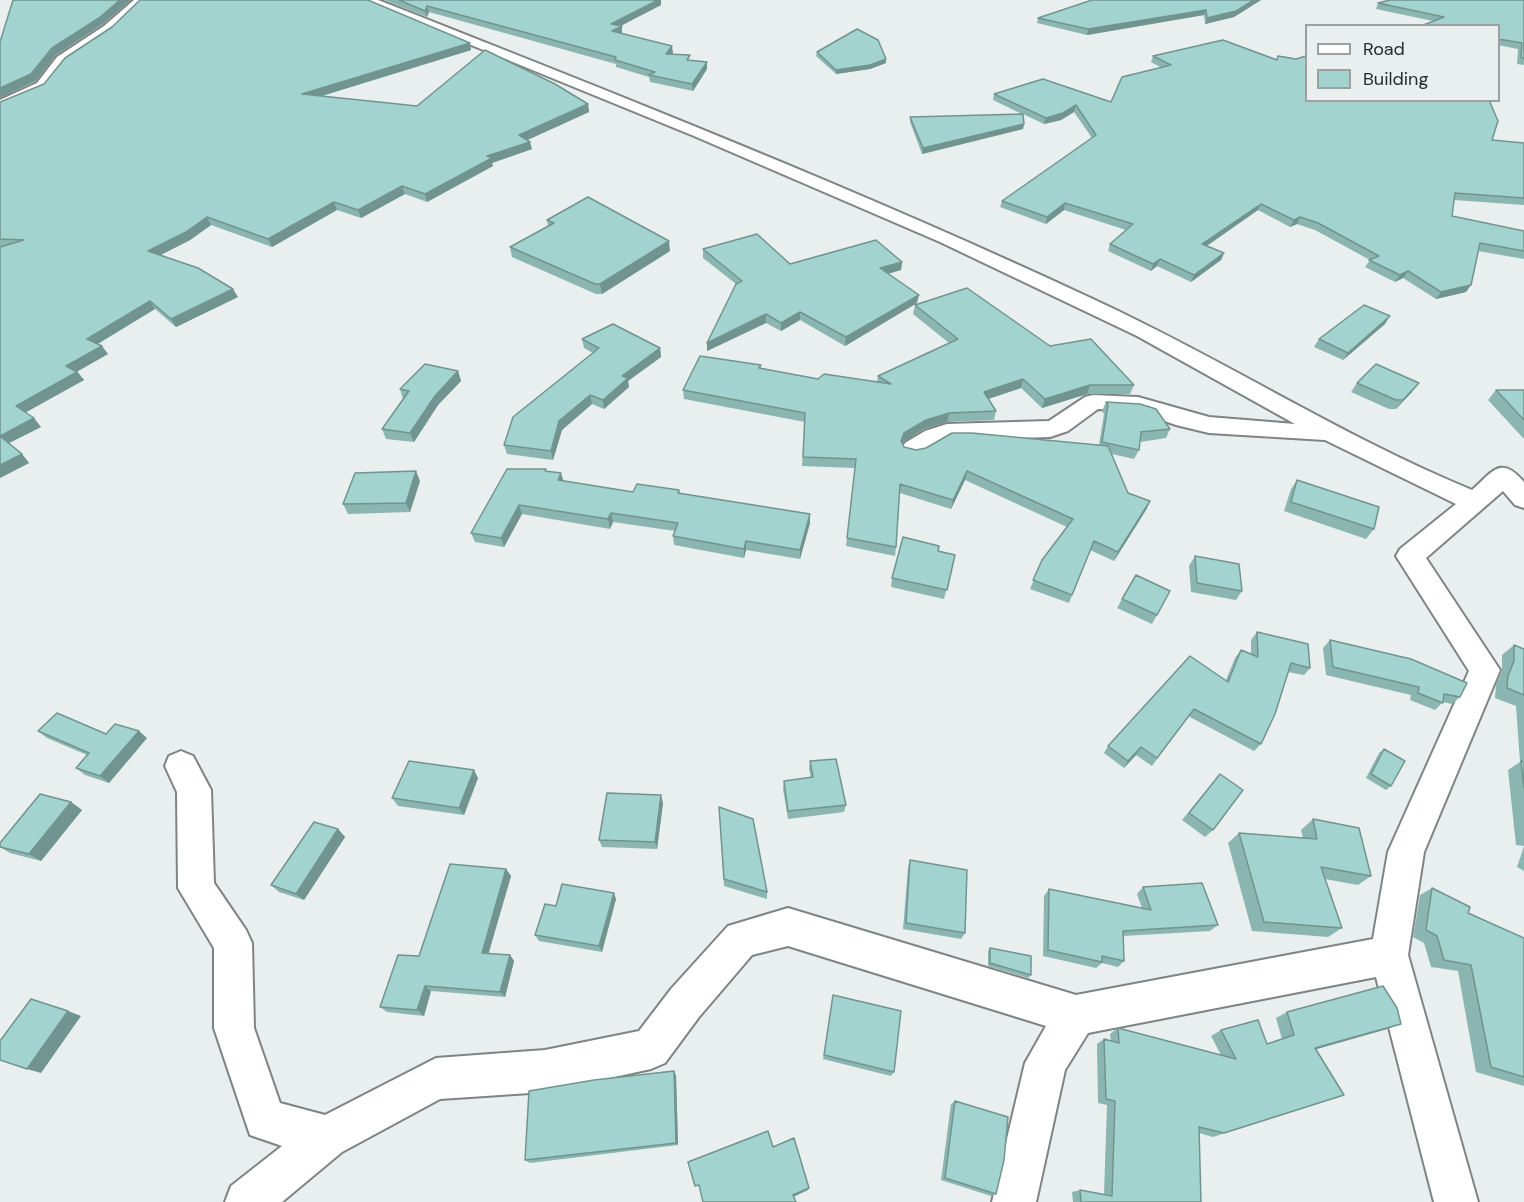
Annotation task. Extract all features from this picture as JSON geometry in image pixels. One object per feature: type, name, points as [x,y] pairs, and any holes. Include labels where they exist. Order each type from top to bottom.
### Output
[{"type":"street","points":[[0,106],[42,87],[62,60],[109,29],[141,0]]},
{"type":"street","points":[[367,0],[745,150],[941,235],[1169,345],[1331,435],[1395,467],[1475,502]]},
{"type":"street","points":[[914,449],[933,437],[947,432],[1050,429],[1059,426],[1093,402],[1138,404],[1184,420],[1209,425],[1331,435]]},
{"type":"street","points":[[1456,1202],[1389,954],[1406,852],[1485,670],[1410,556],[1475,502],[1514,476],[1524,499]]},
{"type":"street","points":[[181,766],[194,790],[196,888],[233,942],[234,1028],[265,1120],[327,1137]]},
{"type":"street","points":[[247,1202],[327,1137],[436,1079],[545,1071],[651,1049],[685,1003],[741,939],[788,927],[1076,1015],[1389,954]]},
{"type":"street","points":[[1014,1202],[1046,1063],[1076,1015]]},
{"type":"building","points":[[13,0],[120,0],[99,18],[52,48],[31,74],[0,88],[0,42]]},
{"type":"building","points":[[140,0],[368,0],[470,43],[302,94],[417,106],[485,50],[555,84],[588,104],[519,135],[530,142],[487,156],[492,158],[425,194],[402,186],[358,210],[334,202],[268,239],[207,217],[186,232],[148,251],[198,268],[233,289],[171,319],[150,301],[87,339],[102,346],[66,366],[77,372],[16,406],[34,418],[0,436],[0,247],[24,240],[0,239],[0,102],[44,84],[65,58],[112,27]]},
{"type":"building","points":[[399,0],[658,0],[611,24],[622,26],[612,31],[672,46],[666,54],[690,55],[687,60],[707,62],[692,84],[649,75],[655,72],[615,60],[616,57],[427,6],[425,11]]},
{"type":"building","points":[[1092,0],[1254,0],[1236,11],[1207,18],[1206,10],[1088,29],[1038,18]]},
{"type":"building","points":[[1390,0],[1524,0],[1524,58],[1521,58],[1522,43],[1500,39],[1500,24],[1426,24],[1444,17],[1378,3]]},
{"type":"building","points":[[857,29],[878,40],[886,59],[870,65],[836,70],[817,52]]},
{"type":"building","points":[[1223,40],[1277,60],[1278,56],[1296,59],[1305,56],[1305,102],[1490,102],[1498,121],[1492,140],[1524,143],[1524,198],[1455,193],[1452,216],[1524,231],[1524,251],[1480,243],[1471,285],[1441,292],[1408,271],[1400,275],[1369,260],[1379,256],[1318,223],[1300,217],[1294,220],[1261,204],[1202,244],[1224,253],[1194,275],[1160,259],[1153,264],[1110,244],[1133,224],[1065,203],[1047,217],[1002,201],[1096,135],[1076,105],[1063,113],[1046,118],[994,94],[1043,79],[1111,102],[1122,77],[1171,65],[1153,56]]},
{"type":"building","points":[[1023,114],[1024,124],[923,148],[910,117]]},
{"type":"building","points":[[588,197],[669,241],[600,284],[595,284],[510,247],[554,223],[547,220]]},
{"type":"building","points":[[757,234],[790,264],[876,240],[902,262],[880,268],[919,295],[846,337],[800,312],[781,323],[766,314],[707,343],[736,284],[742,281],[703,249]]},
{"type":"building","points":[[967,288],[1050,346],[1091,339],[1134,385],[1090,385],[1045,399],[1023,379],[984,392],[996,411],[949,413],[926,420],[904,433],[901,441],[904,447],[916,450],[926,448],[952,433],[972,433],[1108,446],[1128,493],[1150,501],[1118,552],[1094,541],[1072,595],[1033,580],[1042,560],[1073,519],[967,471],[953,500],[900,484],[896,547],[847,538],[856,459],[803,457],[805,413],[683,390],[700,356],[761,365],[759,368],[818,379],[824,374],[891,384],[878,376],[958,339],[915,305]]},
{"type":"building","points":[[1364,305],[1390,316],[1348,353],[1319,339]]},
{"type":"building","points":[[613,324],[660,348],[622,376],[628,378],[603,400],[590,395],[559,421],[551,451],[504,445],[513,417],[599,348],[582,339]]},
{"type":"building","points":[[425,364],[458,371],[435,396],[410,433],[382,429],[409,391],[400,389]]},
{"type":"building","points":[[1376,364],[1419,383],[1403,400],[1396,400],[1357,383]]},
{"type":"building","points":[[1496,390],[1524,390],[1524,420]]},
{"type":"building","points":[[1106,402],[1140,404],[1156,409],[1170,429],[1141,432],[1139,450],[1102,442],[1108,405]]},
{"type":"building","points":[[0,436],[22,454],[0,465]]},
{"type":"building","points":[[507,469],[546,469],[545,471],[561,473],[558,480],[633,492],[637,484],[679,490],[678,493],[810,514],[800,550],[746,541],[744,549],[673,536],[678,523],[611,513],[608,519],[519,505],[501,538],[471,533]]},
{"type":"building","points":[[416,471],[406,503],[343,504],[355,473]]},
{"type":"building","points":[[1297,480],[1379,507],[1374,529],[1291,502]]},
{"type":"building","points":[[903,537],[939,546],[938,551],[955,555],[947,590],[892,578]]},
{"type":"building","points":[[1195,556],[1239,564],[1242,591],[1197,583]]},
{"type":"building","points":[[1136,575],[1170,591],[1157,615],[1122,599]]},
{"type":"building","points":[[1257,632],[1308,644],[1310,668],[1291,663],[1275,714],[1261,744],[1194,709],[1157,758],[1141,747],[1128,761],[1108,746],[1190,656],[1228,682],[1241,650],[1258,657]]},
{"type":"building","points":[[1330,640],[1411,659],[1467,683],[1460,697],[1444,694],[1443,703],[1418,693],[1419,687],[1333,667]]},
{"type":"building","points":[[1514,645],[1524,649],[1524,695],[1507,688],[1508,676],[1514,661]]},
{"type":"building","points":[[57,713],[106,734],[115,724],[139,731],[100,776],[76,768],[89,753],[38,731]]},
{"type":"building","points":[[1384,749],[1405,761],[1391,786],[1371,774]]},
{"type":"building","points":[[836,759],[846,805],[788,811],[784,781],[813,777],[810,761]]},
{"type":"building","points":[[409,761],[474,770],[459,808],[392,798]]},
{"type":"building","points":[[1521,761],[1524,762],[1524,788]]},
{"type":"building","points":[[1220,774],[1243,790],[1213,830],[1189,813]]},
{"type":"building","points":[[607,793],[661,795],[655,842],[599,840]]},
{"type":"building","points":[[40,794],[71,802],[29,854],[0,847],[0,843]]},
{"type":"building","points":[[719,807],[753,819],[767,892],[724,879]]},
{"type":"building","points":[[1313,819],[1359,828],[1371,876],[1321,867],[1342,928],[1264,922],[1239,833],[1317,839]]},
{"type":"building","points":[[314,822],[338,829],[296,894],[271,885]]},
{"type":"building","points":[[910,860],[967,870],[965,933],[906,923]]},
{"type":"building","points":[[450,864],[506,869],[482,953],[510,955],[500,992],[425,986],[417,1010],[380,1007],[398,955],[419,956]]},
{"type":"building","points":[[1202,883],[1218,925],[1123,931],[1124,961],[1102,956],[1102,962],[1048,950],[1049,889],[1151,910],[1143,887]]},
{"type":"building","points":[[562,884],[614,893],[599,946],[535,935],[545,904],[556,906]]},
{"type":"building","points":[[1432,888],[1470,907],[1468,913],[1524,938],[1524,1077],[1491,1067],[1471,965],[1444,960],[1437,936],[1426,930]]},
{"type":"building","points":[[990,948],[1031,956],[1031,975],[990,963]]},
{"type":"building","points":[[1383,986],[1397,1008],[1401,1024],[1315,1048],[1344,1095],[1224,1133],[1199,1127],[1201,1202],[1081,1202],[1080,1190],[1112,1196],[1115,1101],[1106,1099],[1104,1039],[1119,1043],[1118,1028],[1236,1059],[1221,1030],[1258,1020],[1267,1044],[1294,1035],[1287,1012]]},
{"type":"building","points":[[833,995],[901,1011],[894,1072],[824,1055]]},
{"type":"building","points":[[31,999],[68,1011],[27,1069],[0,1060],[0,1041]]},
{"type":"building","points":[[674,1071],[676,1143],[525,1160],[529,1091],[594,1080]]},
{"type":"building","points":[[955,1101],[1008,1117],[1004,1160],[996,1194],[945,1178]]},
{"type":"building","points":[[768,1131],[773,1147],[794,1138],[809,1188],[793,1195],[796,1202],[703,1202],[699,1185],[695,1186],[688,1162]]}]
